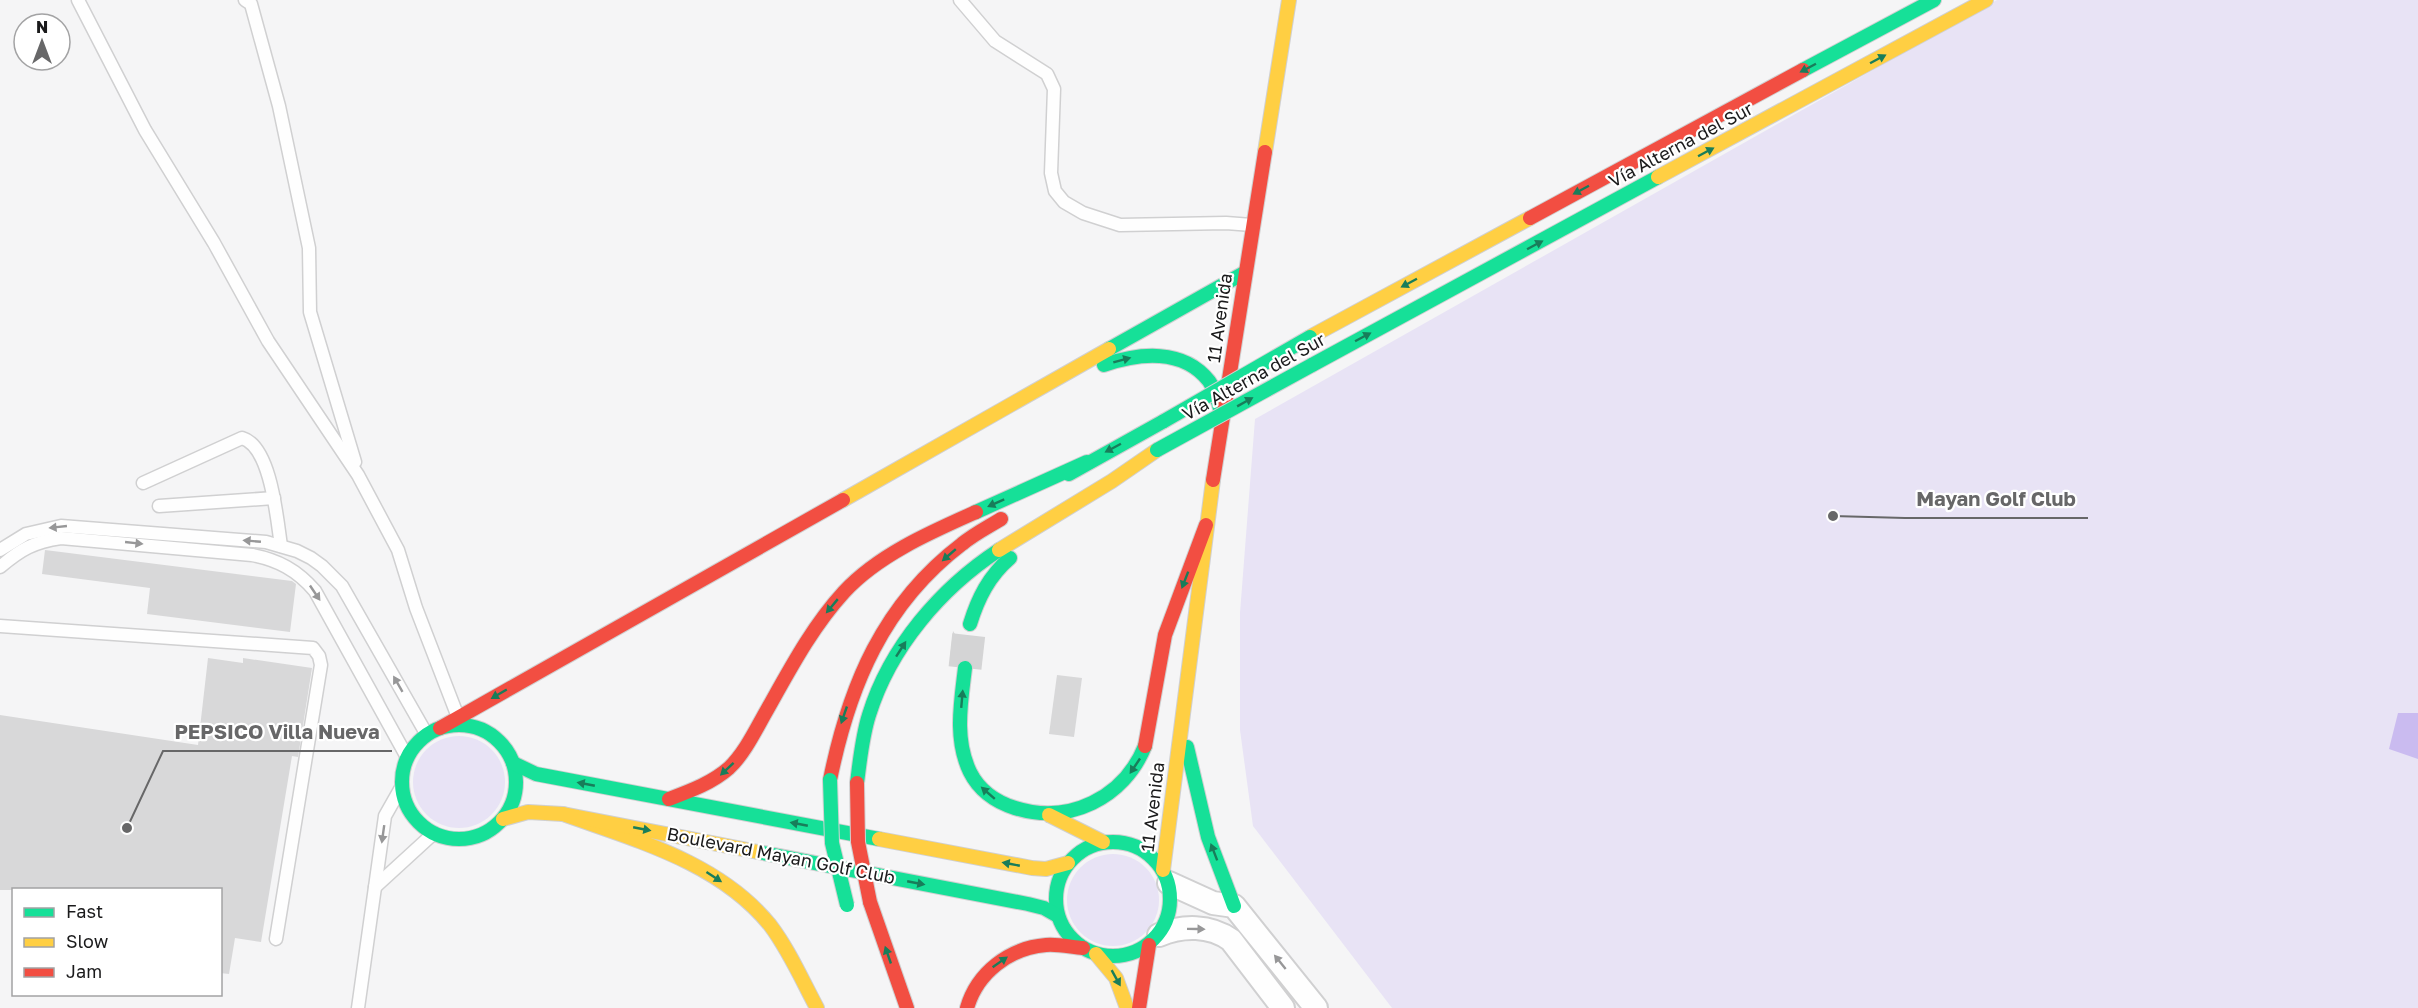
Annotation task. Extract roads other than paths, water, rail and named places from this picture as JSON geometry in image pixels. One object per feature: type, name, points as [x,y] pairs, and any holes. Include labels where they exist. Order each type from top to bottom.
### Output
[{"type":"main road","name":"11 Avenida","points":[[1166,876],[1181,722],[1206,525],[1244,273],[1289,0]]},
{"type":"main road","name":"Vía Alterna del Sur","points":[[849,910],[836,871],[828,814],[830,780],[837,735],[855,684],[875,643],[901,604],[932,570],[960,545],[1087,462],[1164,421],[1310,336],[1934,0]]},
{"type":"main road","name":"Vía Alterna del Sur","points":[[907,1008],[870,902],[858,842],[856,783],[864,736],[876,697],[898,652],[928,611],[973,569],[1157,450],[1986,0]]},
{"type":"main road","points":[[440,728],[455,725],[477,728],[496,738],[513,763],[516,777],[511,806],[492,829],[464,838],[449,838],[434,833],[412,814],[405,800],[402,786],[403,771],[407,757],[427,735],[1244,273]]},
{"type":"main road","points":[[1065,375],[1140,355],[1157,355],[1174,359],[1197,370],[1208,380],[1217,395],[1223,417]]},
{"type":"main road","points":[[970,624],[983,591],[1000,567],[1143,461]]},
{"type":"main road","points":[[669,800],[697,789],[730,767],[750,741],[815,627],[845,591],[866,572],[899,551],[948,525],[1087,462]]},
{"type":"main road","points":[[964,668],[959,730],[968,769],[980,786],[998,801],[1031,814],[1049,815],[1079,810],[1099,801],[1114,791],[1139,761],[1150,727],[1165,635],[1206,525]]},
{"type":"main road","points":[[514,700],[550,665]]},
{"type":"main road","name":"11 Avenida","points":[[1155,817],[1187,677]]},
{"type":"main road","points":[[1181,722],[1208,837],[1234,906]]},
{"type":"main road","points":[[506,733],[506,750]]},
{"type":"main road","name":"Boulevard Mayan Golf Club","points":[[513,763],[536,774],[1032,868],[1046,869],[1068,863]]},
{"type":"main road","name":"Boulevard Mayan Golf Club","points":[[502,819],[528,812],[563,814],[1028,904],[1044,908],[1058,916]]},
{"type":"main road","points":[[563,814],[684,861],[732,889],[758,912],[775,932],[817,1008]]},
{"type":"main road","points":[[967,1008],[978,982],[1002,960],[1014,953],[1044,945],[1109,956],[1123,956],[1137,952],[1154,940],[1166,923],[1171,896],[1166,876],[1144,850],[1131,844],[1104,842],[1049,815]]},
{"type":"main road","name":"11 Avenida","points":[[1131,844],[1143,833]]},
{"type":"main road","points":[[1104,842],[1078,853],[1068,863],[1056,888],[1058,916],[1072,939],[1107,964],[1117,978],[1126,1008]]},
{"type":"main road","points":[[1139,1008],[1154,940]]},
{"type":"street","points":[[1166,876],[1213,903],[1234,906],[1316,1008]]},
{"type":"street","points":[[1154,940],[1170,930],[1184,928],[1204,928],[1220,932],[1231,940],[1283,1008]]},
{"type":"lane","points":[[78,0],[145,130],[214,243],[268,342],[358,475],[398,550],[416,608],[458,717]]},
{"type":"lane","points":[[960,0],[995,41],[1047,74],[1054,89],[1051,173],[1055,191],[1064,202],[1083,213],[1120,225],[1226,223],[1252,225]]},
{"type":"lane","points":[[250,1],[279,106],[309,248],[310,312],[358,475]]},
{"type":"lane","points":[[143,483],[242,438],[250,441],[257,448],[274,498],[281,546]]},
{"type":"lane","points":[[159,506],[274,498]]},
{"type":"lane","points":[[0,549],[26,534],[61,526],[254,541],[281,546],[311,558],[342,586],[427,735]]},
{"type":"lane","points":[[0,567],[18,551],[61,538],[252,555],[278,562],[299,574],[315,591],[407,757]]},
{"type":"lane","points":[[0,626],[313,648],[319,656],[321,665],[276,939]]},
{"type":"lane","points":[[358,1008],[386,816],[402,786]]},
{"type":"lane","points":[[375,887],[434,833]]},
{"type":"tunnel","points":[[965,668],[970,624]]},
{"type":"place","name":"Mayan Golf Club","points":[[1833,516]]},
{"type":"place","name":"PEPSICO Villa Nueva","points":[[127,828]]}]
